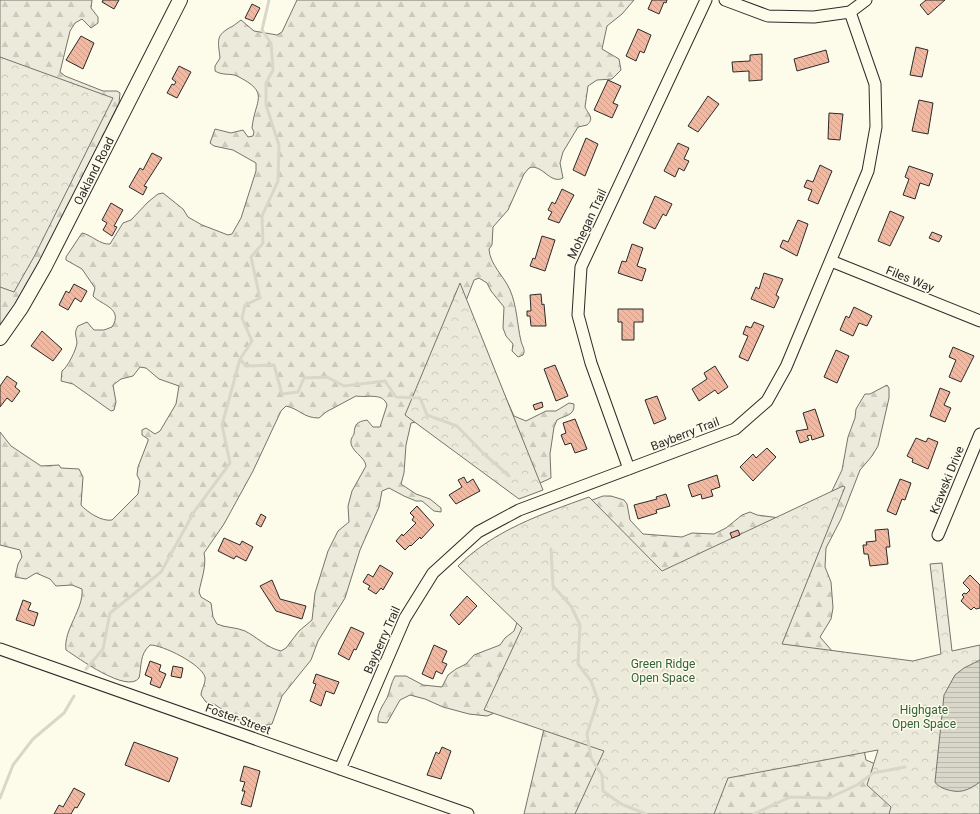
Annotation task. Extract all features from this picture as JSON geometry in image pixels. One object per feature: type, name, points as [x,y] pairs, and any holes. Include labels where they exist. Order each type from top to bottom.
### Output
[{"type":"main road","name":"Oakland Road","points":[[0,338],[22,308],[45,266],[180,0]]},
{"type":"street","name":"Mohegan Trail","points":[[630,469],[591,362],[578,315],[581,267],[706,0]]},
{"type":"street","points":[[725,0],[768,16],[814,17],[850,12],[866,0]]},
{"type":"street","name":"Bayberry Trail","points":[[340,769],[405,618],[433,573],[478,532],[519,510],[735,429],[766,401],[786,367],[868,171],[876,127],[875,84],[850,12]]},
{"type":"street","name":"Files Way","points":[[831,261],[980,321]]},
{"type":"street","name":"Krawski Drive","points":[[938,536],[980,434]]},
{"type":"street","name":"Foster Street","points":[[0,649],[468,814]]},
{"type":"green space","points":[[0,0],[92,0],[91,8],[98,17],[98,23],[91,28],[82,19],[75,23],[70,31],[60,72],[65,76],[103,91],[117,91],[120,93],[119,103],[20,304],[0,328]]},
{"type":"green space","points":[[297,0],[634,0],[622,14],[607,26],[602,49],[619,59],[621,70],[612,79],[597,80],[588,86],[585,107],[591,118],[587,125],[578,127],[563,152],[560,163],[563,178],[554,179],[538,168],[529,168],[524,174],[508,210],[493,227],[492,245],[489,249],[490,255],[512,296],[524,350],[523,355],[518,357],[512,351],[513,344],[506,336],[503,328],[504,307],[491,291],[487,283],[479,278],[474,280],[464,306],[514,416],[526,421],[546,411],[556,411],[569,403],[574,404],[573,411],[569,415],[557,420],[554,427],[550,454],[551,478],[538,484],[416,422],[411,423],[406,445],[404,473],[401,484],[416,494],[430,499],[441,508],[441,512],[434,511],[422,501],[416,501],[389,488],[382,491],[379,507],[360,550],[345,598],[318,641],[311,660],[282,696],[272,724],[258,727],[251,726],[214,704],[206,702],[201,695],[205,679],[202,672],[189,661],[164,648],[150,645],[146,649],[142,657],[139,678],[133,682],[124,681],[102,673],[66,650],[66,642],[70,627],[82,597],[82,589],[72,585],[56,586],[50,579],[36,573],[26,579],[15,577],[18,564],[22,557],[20,550],[0,545],[0,432],[11,446],[41,466],[59,465],[61,468],[79,469],[83,477],[81,505],[87,511],[99,518],[112,520],[138,494],[140,481],[137,475],[138,467],[148,441],[148,439],[142,435],[142,430],[146,428],[155,434],[160,431],[176,404],[179,386],[159,379],[146,368],[140,367],[133,376],[121,379],[113,385],[116,402],[114,410],[111,411],[73,384],[61,381],[62,371],[74,353],[77,342],[76,332],[78,326],[87,322],[94,330],[104,330],[112,327],[115,321],[113,311],[93,296],[95,288],[82,269],[66,260],[66,257],[82,233],[103,243],[110,244],[123,223],[131,220],[148,202],[158,194],[163,193],[183,209],[188,217],[202,225],[228,235],[232,234],[241,218],[256,171],[256,163],[233,150],[214,146],[210,143],[215,129],[231,133],[243,130],[248,137],[253,136],[254,132],[252,128],[258,98],[254,87],[248,82],[235,75],[215,71],[215,66],[220,58],[218,42],[220,35],[223,32],[241,20],[254,31],[277,35],[282,32]],"holes":[[[356,396],[374,396],[382,398],[387,405],[380,427],[373,427],[367,420],[358,423],[355,428],[351,444],[363,459],[366,466],[352,491],[348,506],[349,522],[338,531],[328,551],[315,593],[312,620],[299,631],[286,648],[281,651],[276,650],[245,631],[217,624],[213,617],[211,603],[201,597],[199,592],[204,568],[204,553],[224,524],[253,471],[281,411],[286,406],[291,407],[309,417],[319,418],[326,412]]]},
{"type":"green space","points":[[0,57],[113,98],[35,255],[14,292],[0,287]]},
{"type":"green space","points":[[460,283],[543,490],[519,499],[405,415]]},
{"type":"green space","name":"Green Ridge Open Space","points":[[887,385],[889,388],[889,398],[878,446],[860,470],[841,519],[826,548],[825,567],[831,582],[833,608],[831,619],[820,637],[833,652],[866,760],[880,766],[904,814],[524,814],[547,716],[497,712],[487,716],[469,714],[443,707],[425,699],[410,695],[400,700],[387,723],[378,722],[379,712],[387,698],[395,676],[406,676],[423,685],[442,687],[448,675],[466,664],[474,655],[500,645],[505,638],[514,631],[519,617],[587,502],[603,496],[611,496],[624,500],[627,504],[630,520],[643,534],[682,537],[692,533],[714,534],[726,528],[742,515],[750,512],[757,515],[780,518],[831,493],[842,470],[848,437],[855,418],[856,409],[865,394],[870,394]]},
{"type":"green space","name":"Green Ridge Open Space","points":[[843,486],[845,487],[782,644],[913,661],[941,654],[930,564],[942,563],[952,651],[980,645],[980,814],[889,814],[891,807],[867,785],[878,750],[728,778],[714,814],[575,814],[604,751],[484,710],[522,628],[458,566],[487,542],[519,524],[589,497],[662,571]]},
{"type":"shaded area","points":[[980,660],[980,782],[963,791],[950,791],[939,786],[935,782],[944,695],[955,675],[964,668]]},
{"type":"building","points":[[103,0],[119,0],[114,9],[102,2]]},
{"type":"building","points":[[652,0],[667,0],[666,3],[664,2],[659,14],[648,9]]},
{"type":"building","points":[[926,0],[945,0],[928,15],[920,5]]},
{"type":"building","points":[[252,4],[260,8],[253,21],[245,18]]},
{"type":"building","points":[[638,29],[651,35],[644,53],[640,51],[636,61],[626,56]]},
{"type":"building","points":[[81,36],[94,43],[83,69],[66,60]]},
{"type":"building","points":[[916,47],[928,50],[922,77],[910,75]]},
{"type":"building","points":[[826,50],[829,62],[797,71],[794,59]]},
{"type":"building","points":[[762,54],[762,80],[749,81],[749,71],[733,72],[732,62],[750,61],[750,55]]},
{"type":"building","points":[[179,66],[191,72],[177,98],[167,93],[172,84],[174,85],[176,82],[172,79]]},
{"type":"building","points":[[608,80],[621,86],[613,103],[618,105],[612,118],[594,110]]},
{"type":"building","points":[[708,96],[719,104],[698,132],[688,126]]},
{"type":"building","points":[[919,100],[933,103],[928,134],[912,131]]},
{"type":"building","points":[[829,113],[843,114],[840,140],[828,139]]},
{"type":"building","points":[[586,138],[598,144],[585,176],[573,170]]},
{"type":"building","points":[[678,143],[689,148],[684,159],[689,161],[684,171],[679,168],[675,177],[664,171]]},
{"type":"building","points":[[152,153],[162,158],[144,186],[147,187],[143,195],[129,187],[140,168],[143,170]]},
{"type":"building","points":[[820,165],[832,171],[818,204],[808,200],[812,190],[804,187],[807,180],[813,182]]},
{"type":"building","points":[[909,166],[933,174],[929,186],[920,183],[915,199],[903,195],[909,179],[905,177]]},
{"type":"building","points":[[562,189],[574,195],[559,223],[548,219],[552,212],[548,210],[552,202],[555,204]]},
{"type":"building","points":[[655,196],[672,204],[666,216],[663,214],[655,229],[643,223]]},
{"type":"building","points":[[111,203],[123,210],[114,226],[117,227],[112,236],[103,230],[107,223],[102,220]]},
{"type":"building","points":[[890,211],[904,217],[890,246],[878,241]]},
{"type":"building","points":[[798,220],[808,224],[797,256],[780,247],[783,240],[788,242]]},
{"type":"building","points":[[932,232],[942,236],[939,242],[929,238]]},
{"type":"building","points":[[542,236],[555,240],[545,271],[530,266],[533,258],[535,259]]},
{"type":"building","points":[[632,244],[643,248],[637,266],[646,269],[642,281],[618,273],[622,261],[626,262]]},
{"type":"building","points":[[764,273],[783,279],[776,295],[779,297],[774,308],[751,299],[756,287],[759,289]]},
{"type":"building","points":[[74,284],[87,291],[81,302],[75,298],[68,310],[59,305],[66,291],[69,293]]},
{"type":"building","points":[[541,294],[542,305],[544,304],[546,326],[531,326],[530,316],[527,316],[527,311],[531,311],[530,295]]},
{"type":"building","points":[[854,307],[872,316],[867,326],[859,323],[853,336],[840,330],[846,316],[849,318]]},
{"type":"building","points":[[618,309],[643,309],[643,322],[634,322],[634,340],[622,340],[622,322],[618,322]]},
{"type":"building","points":[[754,322],[764,326],[748,361],[739,357],[748,336],[743,334],[746,326],[751,328]]},
{"type":"building","points":[[42,331],[62,349],[53,361],[31,346]]},
{"type":"building","points":[[953,347],[974,356],[961,382],[949,377],[956,360],[949,357]]},
{"type":"building","points":[[836,350],[849,356],[837,383],[824,377]]},
{"type":"building","points":[[555,365],[568,396],[556,401],[544,369]]},
{"type":"building","points":[[715,366],[728,387],[718,394],[715,390],[699,401],[692,389],[707,379],[704,373]]},
{"type":"building","points":[[7,376],[17,383],[15,387],[20,391],[12,402],[7,398],[0,407],[0,386]]},
{"type":"building","points":[[940,388],[950,392],[944,405],[951,408],[945,422],[930,416]]},
{"type":"building","points":[[657,396],[666,419],[654,424],[645,400]]},
{"type":"building","points":[[542,402],[543,407],[535,410],[533,405]]},
{"type":"building","points":[[815,409],[824,436],[812,440],[811,435],[807,436],[809,440],[800,443],[796,431],[808,429],[803,413]]},
{"type":"building","points":[[575,419],[587,449],[575,453],[571,443],[565,445],[561,435],[566,433],[563,423]]},
{"type":"building","points":[[916,438],[926,442],[928,438],[938,442],[928,469],[912,462],[913,459],[907,456]]},
{"type":"building","points":[[767,448],[776,457],[753,481],[740,467],[753,454],[756,458]]},
{"type":"building","points":[[717,475],[720,487],[711,490],[713,496],[702,499],[701,494],[692,497],[688,485]]},
{"type":"building","points":[[464,477],[467,483],[473,479],[480,491],[456,504],[449,495],[462,487],[458,480]]},
{"type":"building","points":[[900,479],[911,483],[905,500],[902,499],[896,515],[887,511]]},
{"type":"building","points":[[666,494],[670,506],[656,510],[657,513],[638,519],[634,505],[657,499],[656,497]]},
{"type":"building","points":[[417,506],[434,525],[421,539],[420,537],[405,550],[396,541],[416,523],[412,520],[414,517],[410,513]]},
{"type":"building","points":[[261,514],[266,517],[261,527],[256,524]]},
{"type":"building","points":[[888,529],[890,547],[886,547],[888,564],[870,566],[868,554],[864,554],[863,545],[867,545],[866,542],[876,541],[875,530]]},
{"type":"building","points":[[738,530],[740,535],[732,538],[730,533]]},
{"type":"building","points":[[224,538],[240,545],[242,541],[253,547],[246,561],[236,556],[234,559],[218,551]]},
{"type":"building","points":[[380,565],[393,573],[383,590],[381,588],[376,594],[368,589],[370,586],[363,582],[368,574],[373,577]]},
{"type":"building","points":[[970,575],[980,585],[980,608],[976,609],[974,607],[971,610],[961,601],[964,597],[962,595],[964,593],[966,594],[970,590],[963,583]]},
{"type":"building","points":[[272,580],[280,599],[306,606],[302,619],[276,611],[260,586]]},
{"type":"building","points":[[467,596],[477,606],[459,625],[450,615]]},
{"type":"building","points":[[23,600],[31,603],[28,610],[38,613],[34,626],[16,620]]},
{"type":"building","points":[[351,627],[364,633],[356,650],[354,649],[349,660],[338,654]]},
{"type":"building","points":[[434,645],[447,651],[442,662],[447,664],[442,674],[436,671],[433,679],[422,674]]},
{"type":"building","points":[[150,661],[161,665],[159,671],[166,674],[160,688],[150,684],[152,678],[145,675]]},
{"type":"building","points":[[173,666],[183,668],[181,678],[171,676]]},
{"type":"building","points":[[316,674],[339,682],[334,694],[326,691],[321,706],[310,701],[316,684],[313,683]]},
{"type":"building","points":[[134,742],[178,758],[169,782],[125,765]]},
{"type":"building","points":[[442,747],[451,751],[441,779],[427,775],[436,752],[439,754]]},
{"type":"building","points":[[244,766],[260,771],[251,807],[241,804],[245,791],[242,791],[245,782],[240,781]]},
{"type":"building","points":[[74,788],[85,794],[77,808],[75,807],[71,814],[54,814],[59,805],[63,807]]},
{"type":"waterway","points":[[269,0],[262,30],[271,43],[273,70],[266,83],[266,105],[279,145],[278,181],[262,216],[263,243],[251,257],[260,298],[245,305],[242,318],[252,341],[240,359],[246,366],[274,365],[282,394],[298,392],[304,378],[327,377],[344,386],[385,381],[396,397],[420,398],[427,415],[457,426],[484,454],[509,476]]},
{"type":"waterway","points":[[86,669],[103,649],[110,613],[161,572],[194,512],[230,463],[222,425],[240,359]]},
{"type":"waterway","points":[[551,549],[553,586],[571,606],[580,625],[578,664],[591,681],[598,700],[587,734],[591,758],[602,775],[603,791],[621,804],[646,814]]},
{"type":"waterway","points":[[0,798],[13,765],[33,739],[64,713],[74,696]]},
{"type":"waterway","points":[[754,814],[790,797],[829,798],[857,785],[873,773],[905,767]]},
{"type":"park label","name":"Highgate Open Space","points":[[924,717]]}]
